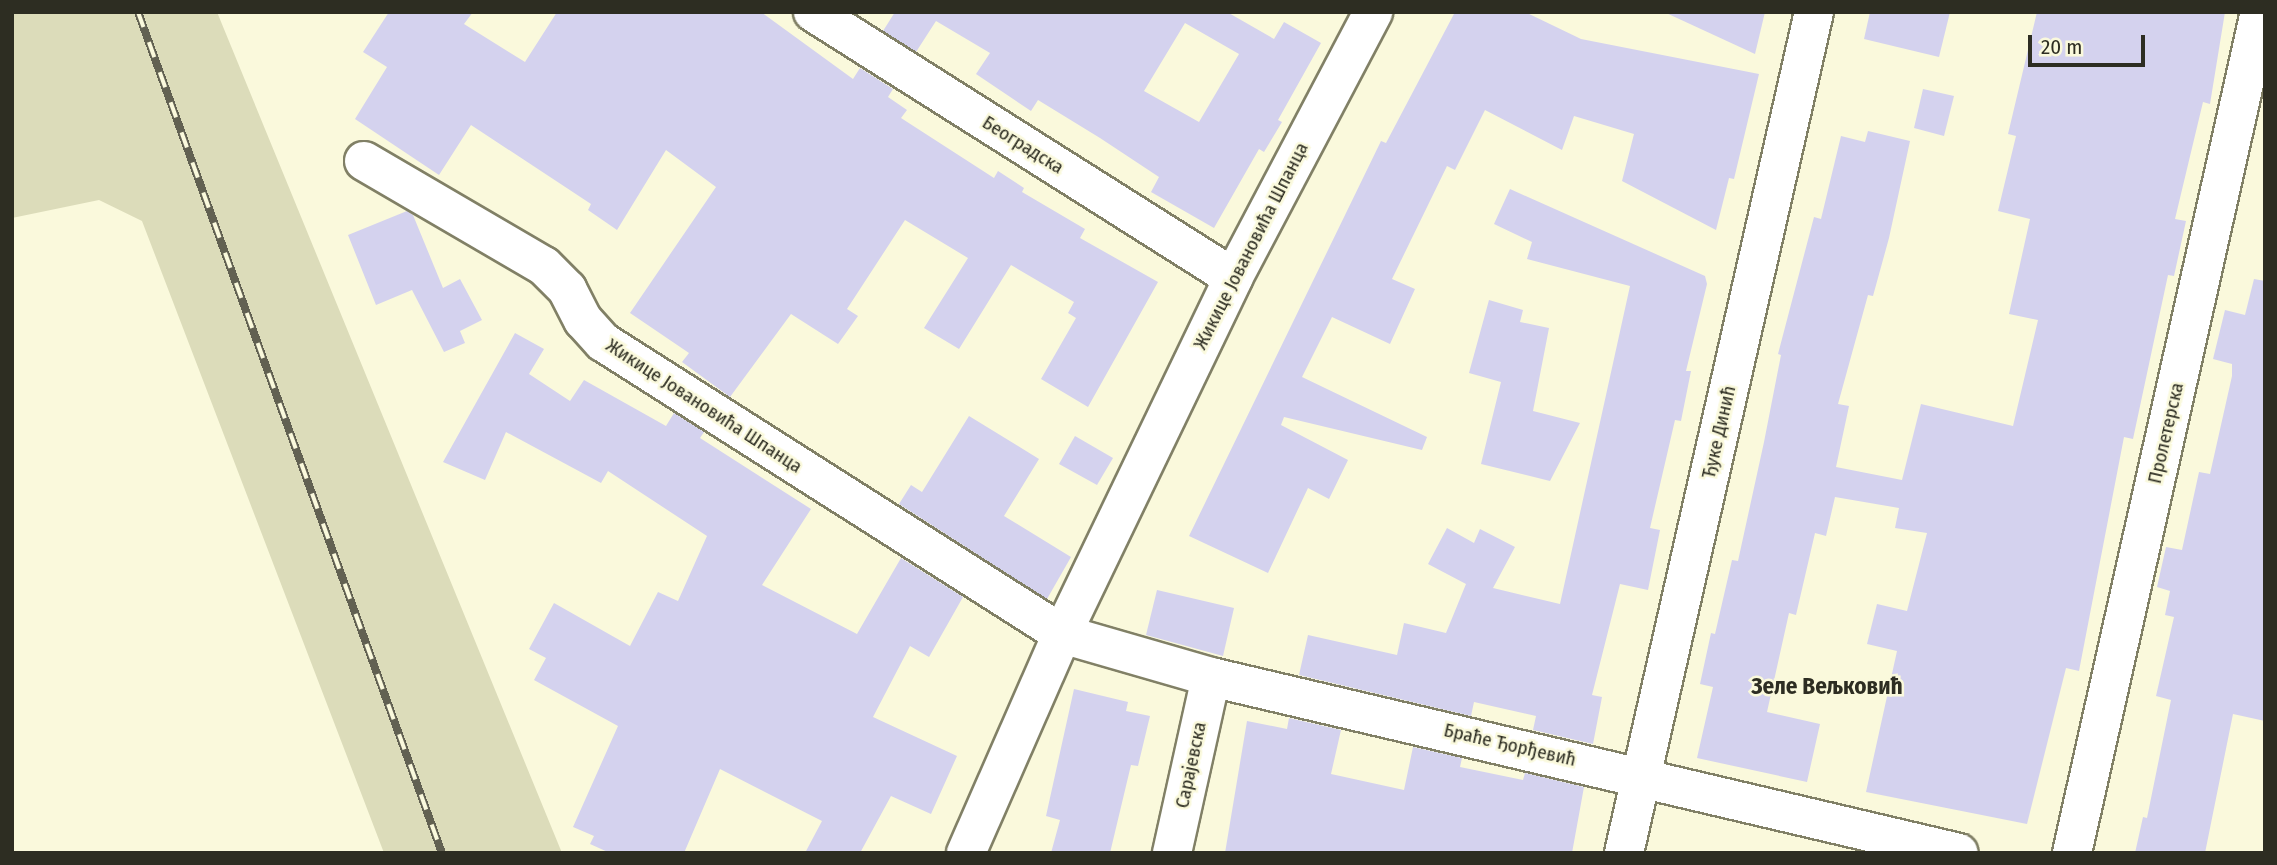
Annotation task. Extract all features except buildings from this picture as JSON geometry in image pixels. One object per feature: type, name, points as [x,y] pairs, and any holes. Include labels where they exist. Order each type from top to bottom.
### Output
[{"type":"street","name":"Београдска","points":[[813,12],[1233,278]]},
{"type":"street","name":"Жикице Јовановића Шпанца","points":[[966,853],[1062,634],[1233,278],[1373,12]]},
{"type":"street","name":"Ђуке Динић","points":[[1624,853],[1814,12]]},
{"type":"street","name":"Пролетерска","points":[[2072,853],[2260,12]]},
{"type":"street","name":"Жикице Јовановића Шпанца","points":[[364,161],[544,266],[567,289],[583,320],[603,342],[1062,634]]},
{"type":"street","name":"Браће Ђорђевић","points":[[1062,634],[1211,677],[1641,775],[1959,853]]},
{"type":"street","name":"Сарајевска","points":[[1172,853],[1211,677]]},
{"type":"green space","points":[[12,12],[217,12],[562,853],[384,853],[142,221],[99,200],[12,218]]},
{"type":"railway","points":[[138,12],[442,853]]},
{"type":"district","name":"Зеле Вељковић","points":[[1827,686]]}]
